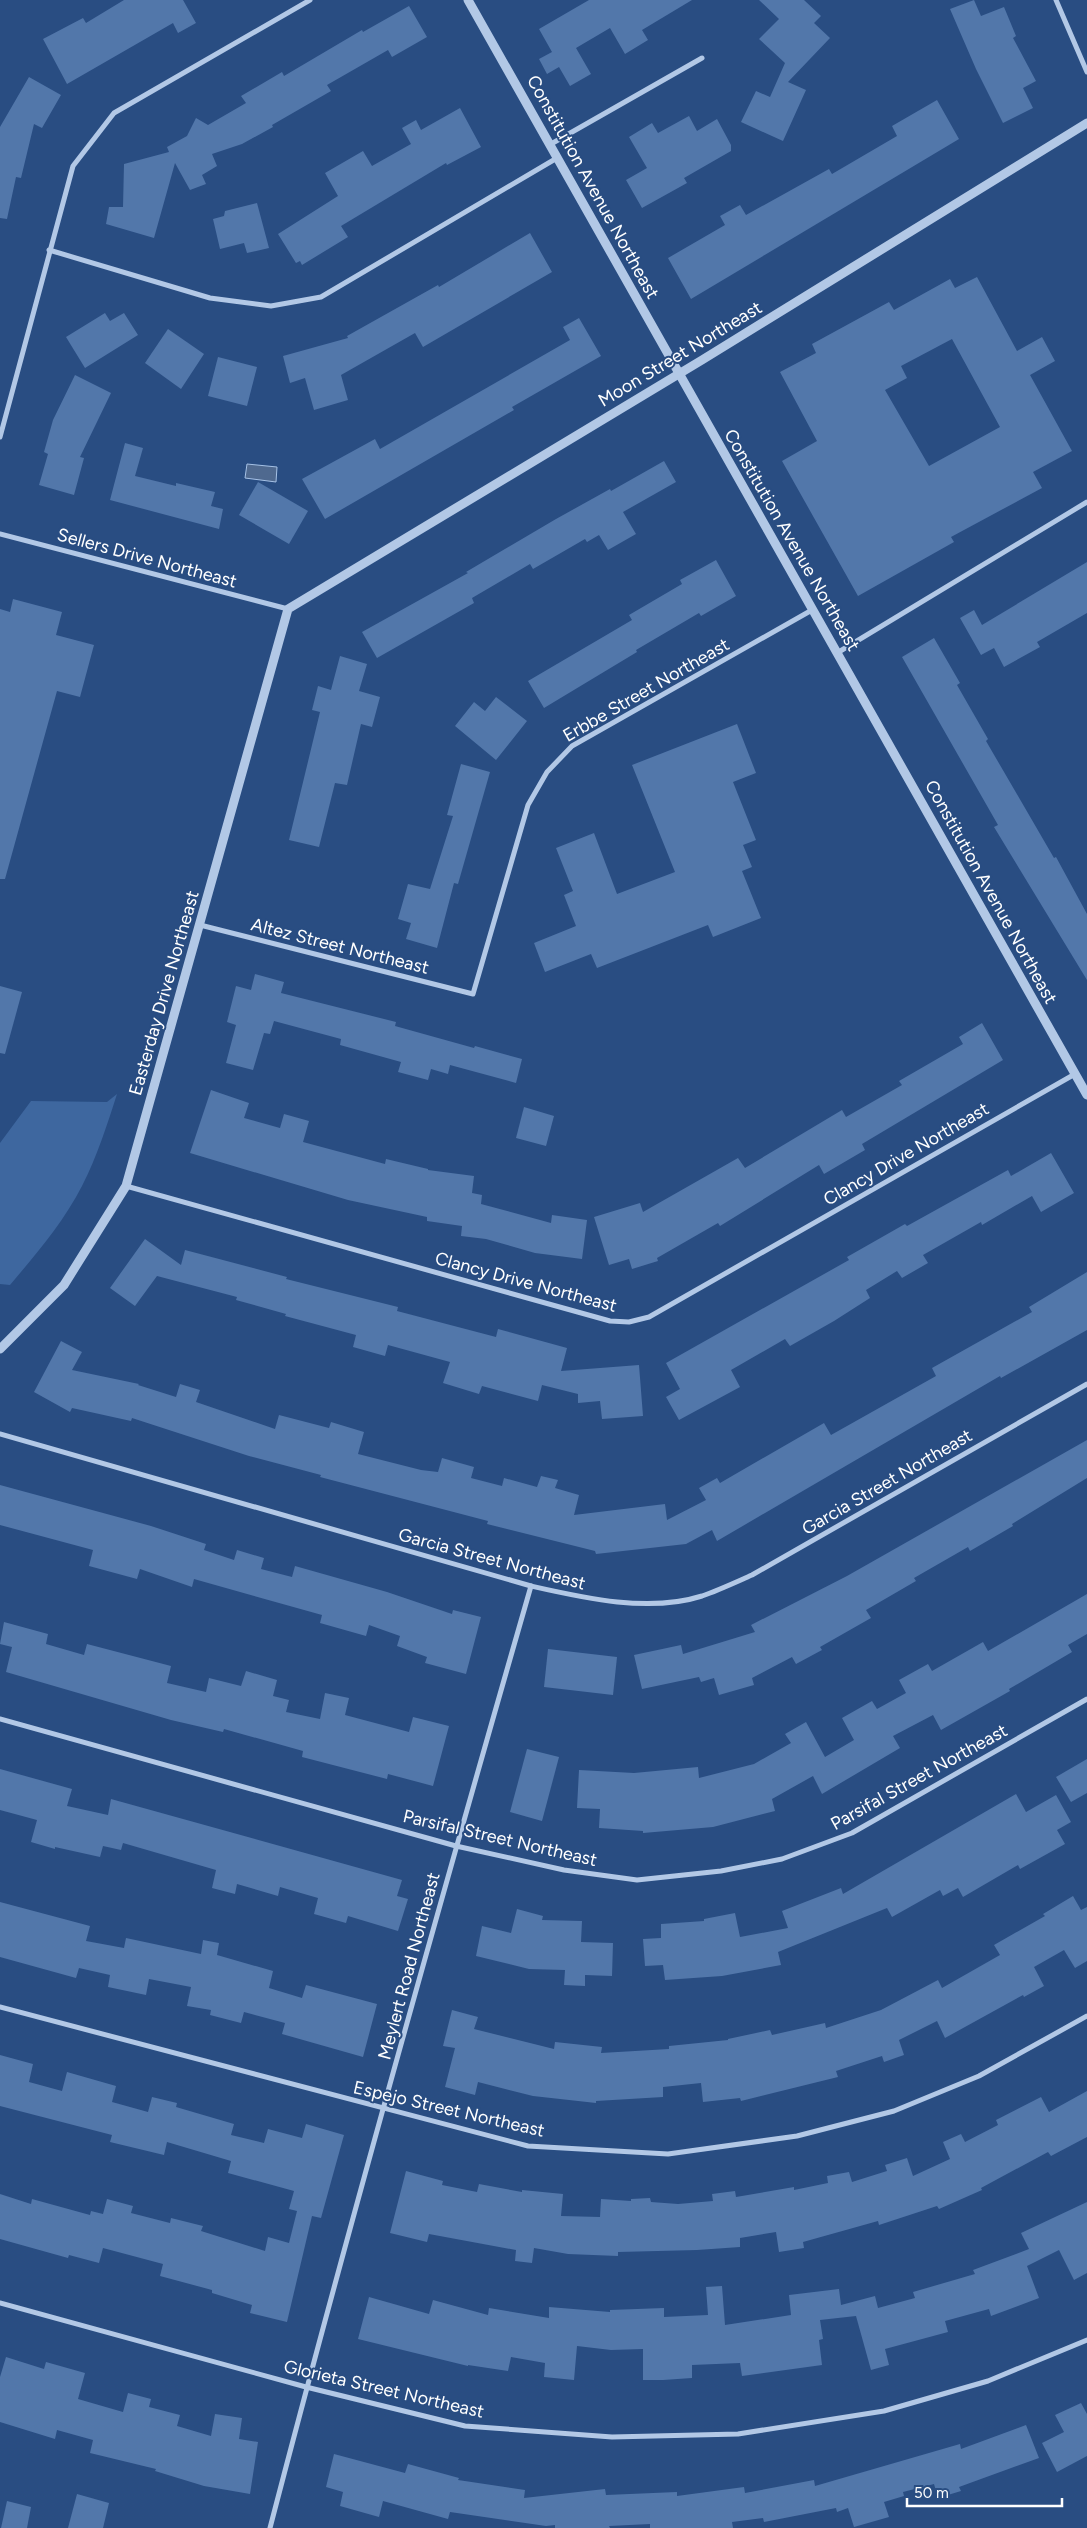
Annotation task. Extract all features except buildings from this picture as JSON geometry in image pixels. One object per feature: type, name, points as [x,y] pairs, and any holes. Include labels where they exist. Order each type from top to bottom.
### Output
[{"type":"street","points":[[0,437],[73,166],[114,113],[310,0]]},
{"type":"street","name":"Constitution Avenue Northeast","points":[[468,0],[1087,1095]]},
{"type":"street","points":[[1056,0],[1087,72]]},
{"type":"street","points":[[551,144],[702,58]]},
{"type":"street","name":"Moon Street Northeast","points":[[288,609],[679,373],[1087,123]]},
{"type":"street","points":[[49,250],[210,298],[271,306],[321,297],[558,157]]},
{"type":"street","points":[[837,653],[1087,502]]},
{"type":"street","name":"Sellers Drive Northeast","points":[[0,534],[288,609]]},
{"type":"street","name":"Easterday Drive Northeast","points":[[0,1349],[64,1286],[126,1186],[288,609]]},
{"type":"street","name":"Erbbe Street Northeast","points":[[473,994],[528,805],[547,772],[572,746],[812,610]]},
{"type":"street","name":"Altez Street Northeast","points":[[200,925],[473,994]]},
{"type":"street","name":"Clancy Drive Northeast","points":[[126,1186],[610,1322],[629,1322],[649,1317],[1075,1074]]},
{"type":"street","name":"Garcia Street Northeast","points":[[0,1434],[531,1586],[592,1600],[652,1604],[701,1596],[752,1575],[1087,1384]]},
{"type":"street","name":"Meylert Road Northeast","points":[[270,2528],[306,2387],[456,1846],[531,1586]]},
{"type":"street","name":"Parsifal Street Northeast","points":[[0,1719],[456,1846],[564,1870],[637,1880],[721,1871],[782,1859],[852,1832],[1087,1699]]},
{"type":"street","name":"Espejo Street Northeast","points":[[0,2007],[528,2146],[668,2154],[797,2136],[894,2111],[979,2076],[1087,2016]]},
{"type":"street","name":"Glorieta Street Northeast","points":[[0,2303],[306,2387],[465,2426],[612,2437],[738,2434],[884,2411],[988,2381],[1087,2340]]},
{"type":"shaded area","points":[[247,464],[277,467],[276,482],[245,478]]},
{"type":"shaded area","points":[[117,1094],[97,1152],[75,1200],[49,1238],[10,1285],[0,1284],[0,1143],[31,1101],[107,1102]]}]
